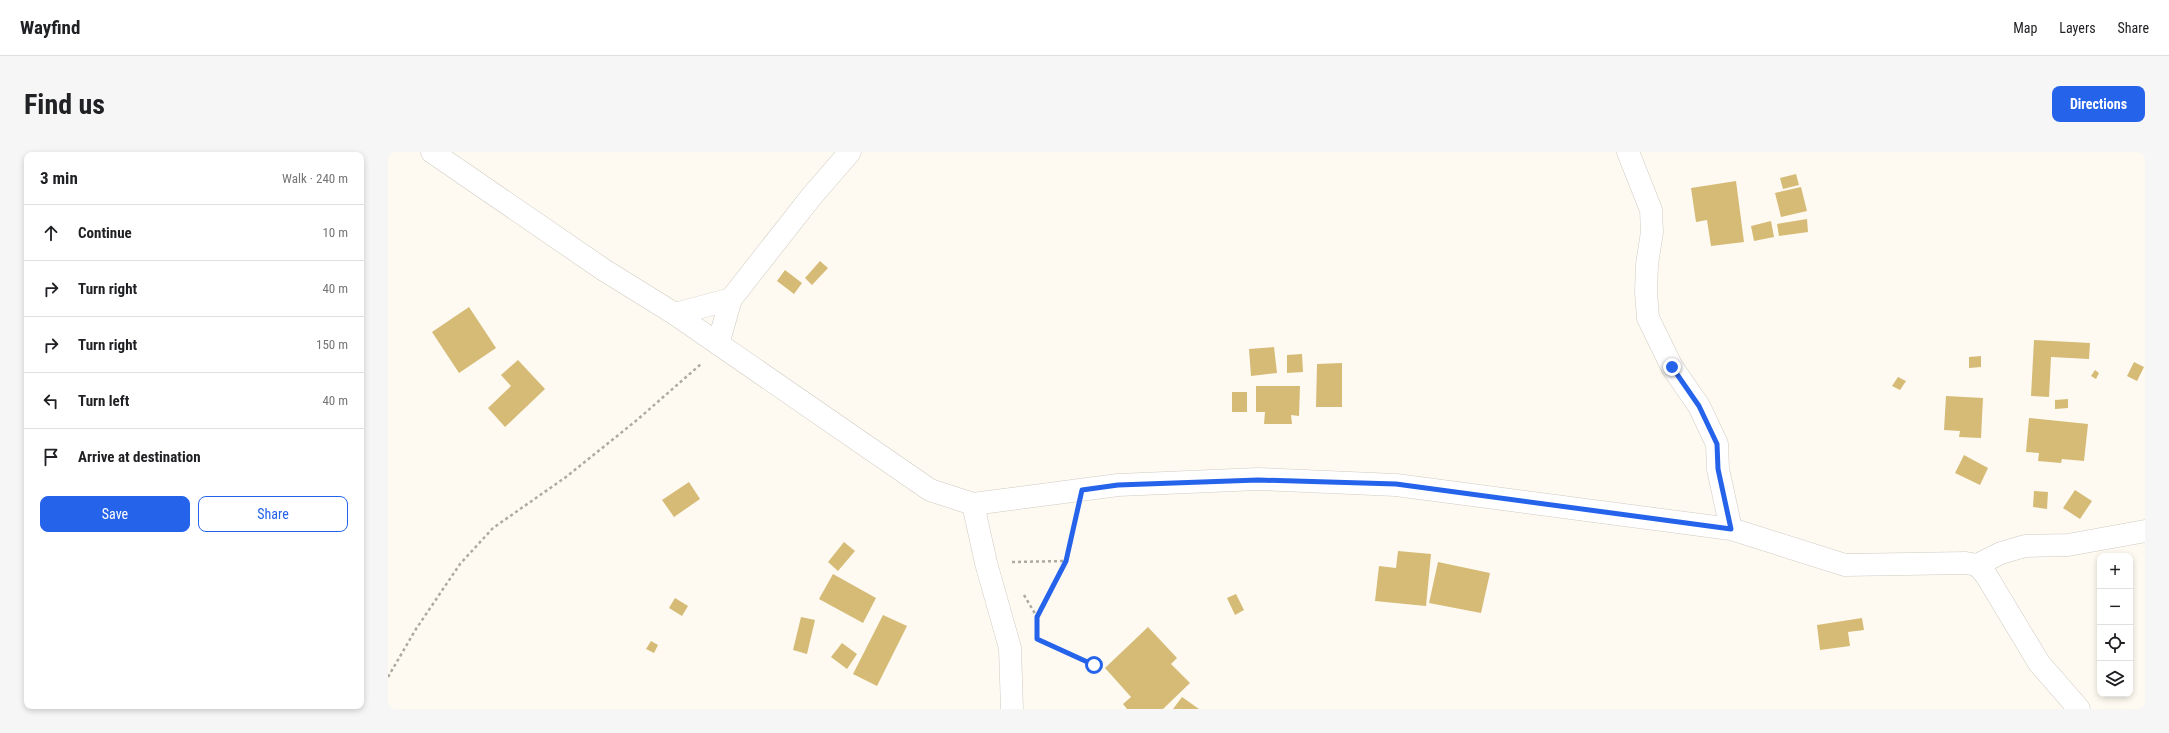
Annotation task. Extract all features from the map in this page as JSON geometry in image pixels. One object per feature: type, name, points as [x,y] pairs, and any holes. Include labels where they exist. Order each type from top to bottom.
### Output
[{"type":"street","points":[[432,152],[604,270],[674,314],[930,490],[973,504],[1118,485],[1258,480],[1396,484],[1731,529],[1845,565],[1966,563],[1977,566],[1986,575],[2040,663],[2079,709]]},
{"type":"street","points":[[718,344],[731,299],[811,197],[850,152]]},
{"type":"street","points":[[1628,152],[1651,210],[1652,232],[1647,264],[1646,292],[1648,318],[1672,367],[1699,406],[1717,444],[1718,469],[1731,529]]},
{"type":"street","points":[[674,314],[731,299]]},
{"type":"street","points":[[973,504],[986,563],[1010,648],[1012,709]]},
{"type":"street","points":[[1977,566],[2001,552],[2025,546],[2068,545],[2145,531]]},
{"type":"path","points":[[388,677],[416,629],[460,564],[493,528],[566,477],[637,420],[694,371],[718,344]]},
{"type":"path","points":[[1082,490],[1066,561],[1037,617],[1037,639],[1094,665]]},
{"type":"path","points":[[1006,562],[1066,561]]},
{"type":"path","points":[[1021,590],[1037,617]]},
{"type":"building","points":[[1796,174],[1799,185],[1783,189],[1780,178]]},
{"type":"building","points":[[1736,181],[1744,242],[1711,246],[1707,220],[1696,222],[1691,188]]},
{"type":"building","points":[[1801,187],[1807,211],[1781,217],[1775,193]]},
{"type":"building","points":[[1807,219],[1808,232],[1779,236],[1777,224]]},
{"type":"building","points":[[1771,221],[1774,237],[1754,241],[1751,226]]},
{"type":"building","points":[[820,261],[828,268],[812,285],[805,278]]},
{"type":"building","points":[[785,270],[802,283],[794,294],[777,281]]},
{"type":"building","points":[[469,307],[496,348],[459,373],[432,332]]},
{"type":"building","points":[[2034,340],[2090,343],[2089,359],[2051,357],[2049,397],[2031,396]]},
{"type":"building","points":[[1274,347],[1277,373],[1251,376],[1249,349]]},
{"type":"building","points":[[1302,354],[1303,372],[1287,373],[1287,355]]},
{"type":"building","points":[[1981,356],[1981,367],[1969,368],[1969,357]]},
{"type":"building","points":[[518,360],[545,389],[505,427],[488,408],[511,386],[501,375]]},
{"type":"building","points":[[2134,362],[2144,367],[2137,381],[2127,376]]},
{"type":"building","points":[[1342,363],[1342,407],[1316,407],[1317,364]]},
{"type":"building","points":[[2095,370],[2099,373],[2096,379],[2091,376]]},
{"type":"building","points":[[1898,377],[1906,381],[1900,390],[1892,386]]},
{"type":"building","points":[[1256,386],[1300,386],[1299,416],[1291,415],[1292,424],[1264,424],[1265,412],[1256,412]]},
{"type":"building","points":[[1232,392],[1247,392],[1247,412],[1232,412]]},
{"type":"building","points":[[1946,396],[1983,398],[1981,438],[1959,437],[1960,431],[1944,430]]},
{"type":"building","points":[[2068,399],[2068,408],[2055,409],[2055,400]]},
{"type":"building","points":[[2029,418],[2088,424],[2084,461],[2062,459],[2061,463],[2038,461],[2039,453],[2026,452]]},
{"type":"building","points":[[1964,455],[1988,468],[1980,485],[1955,473]]},
{"type":"building","points":[[689,482],[700,499],[674,517],[662,500]]},
{"type":"building","points":[[2075,490],[2092,501],[2080,519],[2063,508]]},
{"type":"building","points":[[2034,491],[2048,492],[2047,509],[2033,507]]},
{"type":"building","points":[[844,542],[855,551],[838,571],[828,562]]},
{"type":"building","points":[[1398,551],[1431,554],[1426,606],[1375,601],[1379,566],[1396,568]]},
{"type":"building","points":[[1438,562],[1490,573],[1481,613],[1429,603]]},
{"type":"building","points":[[833,574],[876,598],[863,623],[819,599]]},
{"type":"building","points":[[1236,594],[1244,610],[1235,615],[1227,598]]},
{"type":"building","points":[[675,598],[688,606],[682,616],[669,608]]},
{"type":"building","points":[[883,615],[907,626],[877,686],[853,674]]},
{"type":"building","points":[[801,617],[815,620],[807,654],[793,650]]},
{"type":"building","points":[[1862,618],[1864,630],[1848,632],[1850,646],[1820,650],[1817,625]]},
{"type":"building","points":[[1148,627],[1177,658],[1171,664],[1190,683],[1163,709],[1127,709],[1123,704],[1131,697],[1105,668]]},
{"type":"building","points":[[651,641],[658,645],[654,653],[646,649]]},
{"type":"building","points":[[842,643],[857,654],[847,669],[831,657]]},
{"type":"building","points":[[1182,697],[1199,709],[1173,709]]},
{"type":"route","points":[[1094,665],[1037,639],[1037,617],[1066,561],[1082,490],[1118,485],[1258,480],[1396,484],[1731,529],[1718,469],[1717,444],[1699,406],[1672,367]]}]
